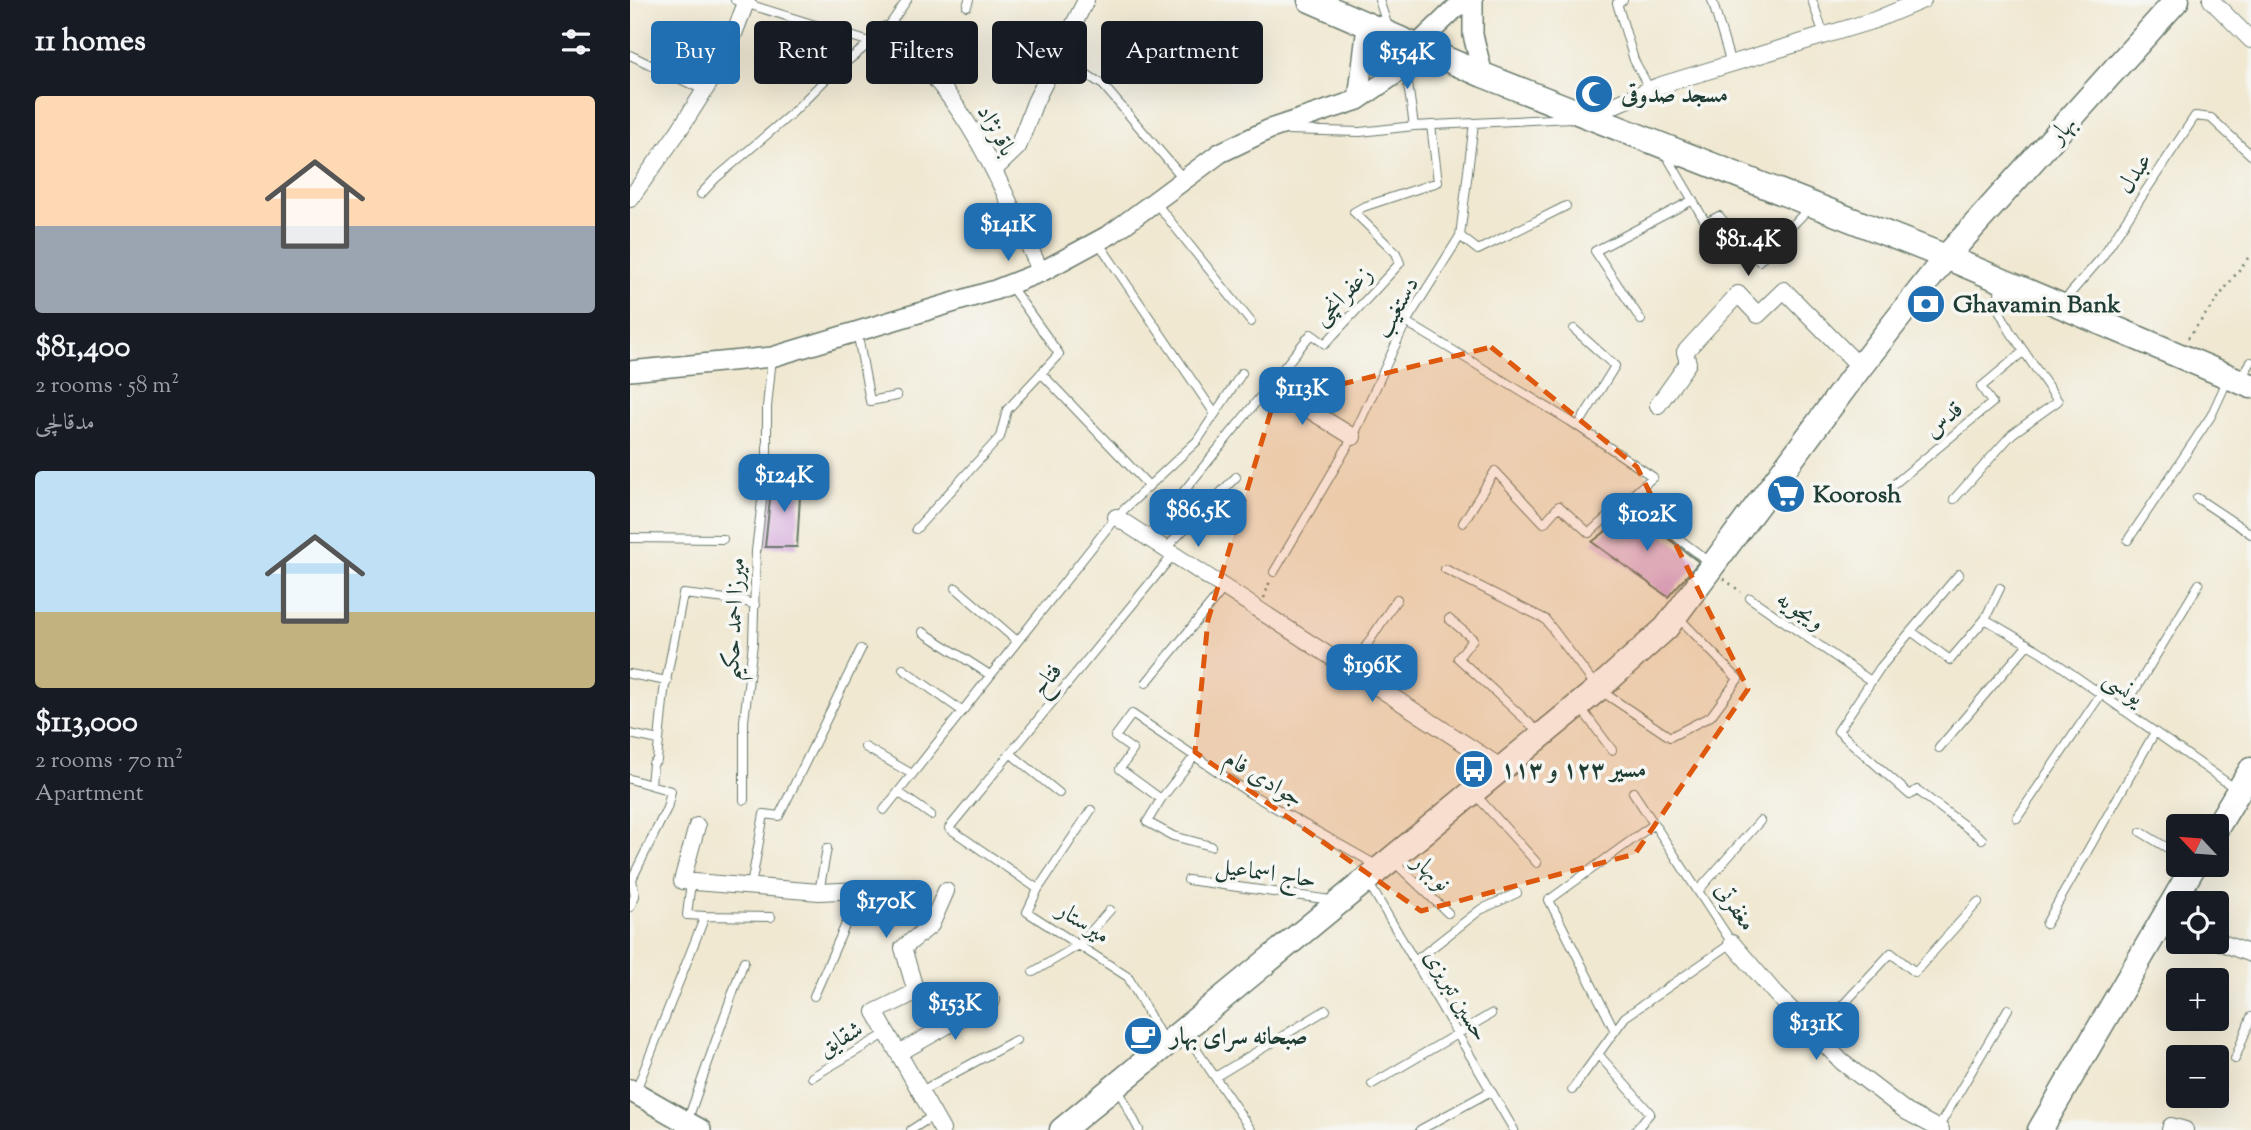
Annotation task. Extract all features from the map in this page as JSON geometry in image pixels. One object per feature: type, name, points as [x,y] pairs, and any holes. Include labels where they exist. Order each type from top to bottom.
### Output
[{"type":"main road","points":[[1310,0],[1391,36],[1411,57],[1483,75],[1946,257],[2176,354],[2243,376]]},
{"type":"main road","name":"بهار","points":[[1062,1130],[1650,645],[1676,615],[1860,367],[1946,257],[2178,0]]},
{"type":"main road","points":[[2226,814],[2245,785]]},
{"type":"main road","points":[[2040,1130],[2166,930]]},
{"type":"main road","points":[[633,1091],[694,1126]]},
{"type":"street","points":[[1076,21],[1086,0]]},
{"type":"street","points":[[630,371],[772,357],[1041,272],[1111,234],[1220,153],[1270,130],[1358,100],[1411,57],[1464,0]]},
{"type":"street","points":[[1473,0],[1474,36],[1483,75]]},
{"type":"street","points":[[1587,117],[1650,90],[1875,20],[1923,0]]},
{"type":"street","points":[[2211,0],[2251,40]]},
{"type":"street","points":[[630,199],[724,60],[743,1]]},
{"type":"street","points":[[1358,100],[1367,26]]},
{"type":"street","name":"باقرنژاد","points":[[942,84],[981,142],[1041,272]]},
{"type":"street","points":[[994,170],[1018,147],[1045,84]]},
{"type":"street","points":[[1657,405],[1688,363],[1685,352],[1738,294],[1758,315],[1784,290],[1860,367]]},
{"type":"street","points":[[1269,385],[1353,437]]},
{"type":"street","points":[[1116,517],[1502,768]]},
{"type":"street","points":[[697,826],[682,881],[819,892],[860,890],[931,925]]},
{"type":"street","points":[[942,1130],[875,1012],[916,992],[903,947],[931,925],[946,891]]},
{"type":"street","name":"مغفرتی","points":[[1732,943],[1774,992],[1842,1062],[1907,1112],[1939,1129]]},
{"type":"street","points":[[2229,946],[2251,954]]},
{"type":"street","points":[[900,1053],[992,1000]]},
{"type":"street","points":[[2170,1130],[2171,1126],[2185,1130]]},
{"type":"lane","points":[[892,21],[907,0]]},
{"type":"lane","points":[[1379,0],[1391,36]]},
{"type":"lane","points":[[1623,0],[1616,3],[1634,60],[1650,90]]},
{"type":"lane","points":[[1712,0],[1731,64]]},
{"type":"lane","points":[[1812,0],[1824,35]]},
{"type":"lane","points":[[743,1],[866,42]]},
{"type":"lane","points":[[701,194],[791,114],[829,76],[866,46]]},
{"type":"lane","points":[[630,55],[705,91]]},
{"type":"lane","points":[[1411,57],[1414,126]]},
{"type":"lane","points":[[1087,75],[1103,85],[1184,180]]},
{"type":"lane","name":"عبدل","points":[[2060,305],[2102,257],[2195,116],[2210,118],[2251,155]]},
{"type":"lane","points":[[1270,130],[1360,132],[1414,126],[1587,117]]},
{"type":"lane","name":"دستغیب","points":[[1274,572],[1353,437],[1406,322],[1460,236],[1474,123]]},
{"type":"lane","name":"زعفرانچی","points":[[1172,506],[1311,334],[1325,344],[1401,263],[1396,253],[1354,212],[1438,182],[1431,125]]},
{"type":"lane","points":[[1662,146],[1706,223],[1719,216],[1759,261],[1812,205]]},
{"type":"lane","points":[[1641,320],[1595,251],[1693,200]]},
{"type":"lane","points":[[1155,202],[1251,322]]},
{"type":"lane","points":[[1460,236],[1478,250],[1566,206]]},
{"type":"lane","points":[[1098,242],[1215,414]]},
{"type":"lane","points":[[1954,499],[2012,433],[2058,401],[2010,331],[1998,307],[2000,281]]},
{"type":"lane","points":[[916,529],[1000,438],[1007,410],[1059,354],[1009,284]]},
{"type":"lane","points":[[1406,322],[1578,426],[1653,477],[1589,533],[1559,506],[1544,523],[1495,471],[1464,523]]},
{"type":"lane","points":[[1574,329],[1615,366],[1578,426]]},
{"type":"lane","points":[[857,331],[870,401],[897,396]]},
{"type":"lane","name":"قدس","points":[[1893,485],[1992,403],[1981,387],[2024,351]]},
{"type":"lane","name":"میرزا احمد حکیم","points":[[744,800],[744,721],[753,643],[756,551],[767,458],[772,357]]},
{"type":"lane","points":[[1041,373],[1149,486]]},
{"type":"lane","points":[[884,810],[1116,517],[1197,441],[1242,373]]},
{"type":"lane","points":[[2128,540],[2211,416],[2243,376]]},
{"type":"lane","name":"فتاح","points":[[949,828],[1169,552],[1236,477]]},
{"type":"lane","points":[[2197,498],[2251,534]]},
{"type":"lane","points":[[1627,500],[1712,567]]},
{"type":"lane","points":[[630,538],[723,539]]},
{"type":"lane","points":[[1445,569],[1545,619],[1598,689],[1670,737],[1711,716],[1738,679],[1676,615]]},
{"type":"lane","points":[[1959,574],[1871,681],[1838,731],[1910,795],[1917,790],[1982,839]]},
{"type":"lane","points":[[2123,710],[2199,584]]},
{"type":"lane","points":[[956,588],[1017,641]]},
{"type":"lane","points":[[1146,683],[1224,588]]},
{"type":"lane","points":[[1911,631],[1950,660],[1985,619],[2000,588]]},
{"type":"lane","points":[[651,784],[683,594],[744,601],[755,605]]},
{"type":"lane","name":"ویجویه","points":[[1750,598],[1871,681]]},
{"type":"lane","points":[[1351,669],[1397,599]]},
{"type":"lane","points":[[1449,619],[1473,639],[1458,658],[1542,735]]},
{"type":"lane","name":"یونسی","points":[[1985,619],[2028,644],[2155,732],[2245,785]]},
{"type":"lane","points":[[923,632],[990,675]]},
{"type":"lane","points":[[1939,748],[2028,644]]},
{"type":"lane","points":[[751,886],[764,814],[779,816],[861,649]]},
{"type":"lane","points":[[903,669],[962,711]]},
{"type":"lane","points":[[630,674],[667,681]]},
{"type":"lane","points":[[2017,818],[2101,694]]},
{"type":"lane","points":[[1578,705],[1612,750]]},
{"type":"lane","name":"جوادی فام","points":[[1161,799],[1120,769],[1133,750],[1115,737],[1132,714],[1251,794],[1379,869]]},
{"type":"lane","points":[[2046,924],[2155,732]]},
{"type":"lane","points":[[630,734],[659,740]]},
{"type":"lane","points":[[865,747],[912,774]]},
{"type":"lane","points":[[1010,753],[1059,793]]},
{"type":"lane","points":[[1194,757],[1161,799],[1147,822],[1173,835],[1211,846]]},
{"type":"lane","points":[[630,779],[671,791],[667,808],[632,879],[635,896],[630,906]]},
{"type":"lane","points":[[898,792],[932,815]]},
{"type":"lane","points":[[1473,792],[1537,863]]},
{"type":"lane","name":"مغفرتی","points":[[1633,792],[1732,943]]},
{"type":"lane","points":[[1038,890],[1091,810]]},
{"type":"lane","points":[[1698,891],[1760,821]]},
{"type":"lane","points":[[1615,1031],[1549,900],[1654,824]]},
{"type":"lane","name":"میرستار","points":[[949,828],[1038,890],[1027,912],[1128,977],[1175,1038],[1215,1077],[1251,1130]]},
{"type":"lane","points":[[2141,832],[2166,847]]},
{"type":"lane","points":[[819,892],[827,848]]},
{"type":"lane","name":"نوبهار","points":[[1379,869],[1448,913]]},
{"type":"lane","name":"حسین تبریزی","points":[[1379,869],[1415,961],[1514,1130]]},
{"type":"lane","name":"حاج اسماعیل","points":[[1188,880],[1339,902]]},
{"type":"lane","points":[[691,881],[687,915],[771,917]]},
{"type":"lane","points":[[814,996],[860,890]]},
{"type":"lane","points":[[1415,961],[1479,910],[1517,893]]},
{"type":"lane","points":[[1815,1035],[1891,953],[1915,972],[1978,902]]},
{"type":"lane","points":[[1033,972],[1079,945],[1110,910]]},
{"type":"lane","points":[[633,1091],[705,916]]},
{"type":"lane","points":[[1572,1090],[1625,1017],[1732,943]]},
{"type":"lane","points":[[694,1126],[744,961]]},
{"type":"lane","points":[[1939,1129],[2008,1009]]},
{"type":"lane","points":[[1215,1077],[1326,1010]]},
{"type":"lane","points":[[1372,1083],[1491,1014]]},
{"type":"lane","points":[[2235,1059],[2251,1017]]},
{"type":"lane","name":"شقایق","points":[[812,1077],[887,1033]]},
{"type":"lane","points":[[921,1091],[1016,1040]]},
{"type":"lane","points":[[1598,1054],[1650,1113],[1636,1130]]},
{"type":"lane","points":[[1116,1086],[1139,1130]]},
{"type":"lane","points":[[1420,1130],[1491,1091]]},
{"type":"lane","points":[[911,1130],[934,1115]]},
{"type":"path","points":[[2176,354],[2251,254]]},
{"type":"path","name":"ویجویه","points":[[1712,567],[1750,598]]},
{"type":"path","points":[[1259,612],[1274,572]]},
{"type":"highlighted area","points":[[1491,347],[1637,467],[1748,689],[1635,854],[1421,911],[1195,752],[1208,620],[1274,401]]},
{"type":"building","points":[[772,480],[801,480],[797,547],[765,547]]},
{"type":"building","points":[[1632,511],[1699,562],[1668,597],[1592,542]]},
{"type":"place","name":"مسجد صدوقی","points":[[1594,94]]},
{"type":"place","name":"Ghavamin Bank","points":[[1926,304]]},
{"type":"place","name":"Koorosh","points":[[1786,494]]},
{"type":"place","name":"مسیر ۱۲۳ و ۱۱۳","points":[[1474,769]]},
{"type":"place","name":"صبحانه سرای بهار","points":[[1143,1036]]}]
